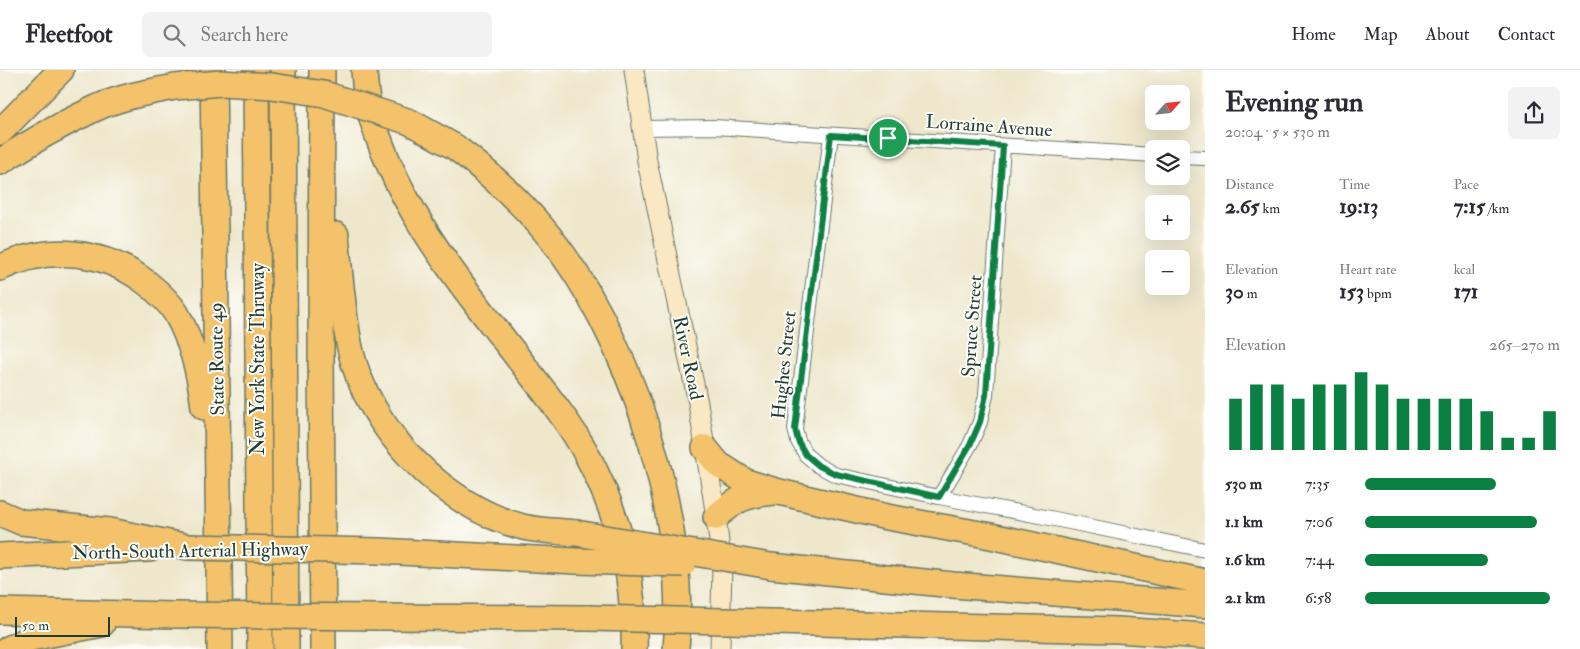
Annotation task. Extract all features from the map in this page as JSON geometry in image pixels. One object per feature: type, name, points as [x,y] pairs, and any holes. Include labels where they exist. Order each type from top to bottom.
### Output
[{"type":"highway","points":[[0,132],[61,70]]},
{"type":"highway","name":"State Route 49","points":[[213,70],[220,524],[220,649]]},
{"type":"highway","name":"New York State Thruway","points":[[256,70],[260,649]]},
{"type":"highway","name":"New York State Thruway","points":[[283,70],[286,649]]},
{"type":"highway","points":[[322,70],[321,360],[323,649]]},
{"type":"highway","points":[[364,70],[368,102],[382,147],[406,200],[442,258],[562,415],[586,453],[606,497],[621,538],[630,582],[634,649]]},
{"type":"highway","points":[[0,162],[25,146],[95,109],[139,94],[175,87],[221,83],[272,86],[324,94],[410,122],[455,146],[502,186],[540,224],[581,281],[614,345],[642,412],[658,466],[671,533],[677,578],[678,627],[676,649]]},
{"type":"highway","points":[[322,125],[350,349],[358,375],[370,401],[386,426],[416,464],[459,498],[491,516],[524,528],[576,533],[771,566],[953,585],[1205,605]]},
{"type":"highway","points":[[0,268],[14,261],[47,254],[79,254],[112,262],[134,274],[157,291],[175,312],[190,341],[201,377],[220,524]]},
{"type":"highway","points":[[705,448],[718,464],[746,482],[779,492],[887,517],[986,535],[1205,582]]},
{"type":"highway","points":[[716,517],[735,501],[754,494],[779,492]]},
{"type":"highway","points":[[0,513],[20,522],[110,532],[188,547]]},
{"type":"highway","name":"North-South Arterial Highway","points":[[0,556],[188,547],[379,551],[576,561],[771,566]]},
{"type":"highway","points":[[0,611],[174,615],[588,618],[1118,630],[1205,636]]},
{"type":"highway","points":[[8,649],[32,638],[68,630],[174,615]]},
{"type":"highway","points":[[1009,628],[1143,649]]},
{"type":"main road","name":"River Road","points":[[634,70],[647,161],[698,403],[716,517],[722,566],[720,649]]},
{"type":"street","name":"Lorraine Avenue","points":[[642,128],[714,128],[1145,154]]},
{"type":"street","name":"Hughes Street","points":[[831,135],[795,429],[798,441],[806,455],[819,466],[836,474],[939,497],[1205,550]]},
{"type":"street","name":"Spruce Street","points":[[939,497],[970,445],[980,422],[986,395],[1003,146]]},
{"type":"street","points":[[1190,157],[1205,158]]},
{"type":"route","points":[[831,135],[888,138],[1003,146],[986,395],[980,422],[970,445],[939,497],[836,474],[819,466],[806,455],[798,441],[795,429],[831,135]]}]
